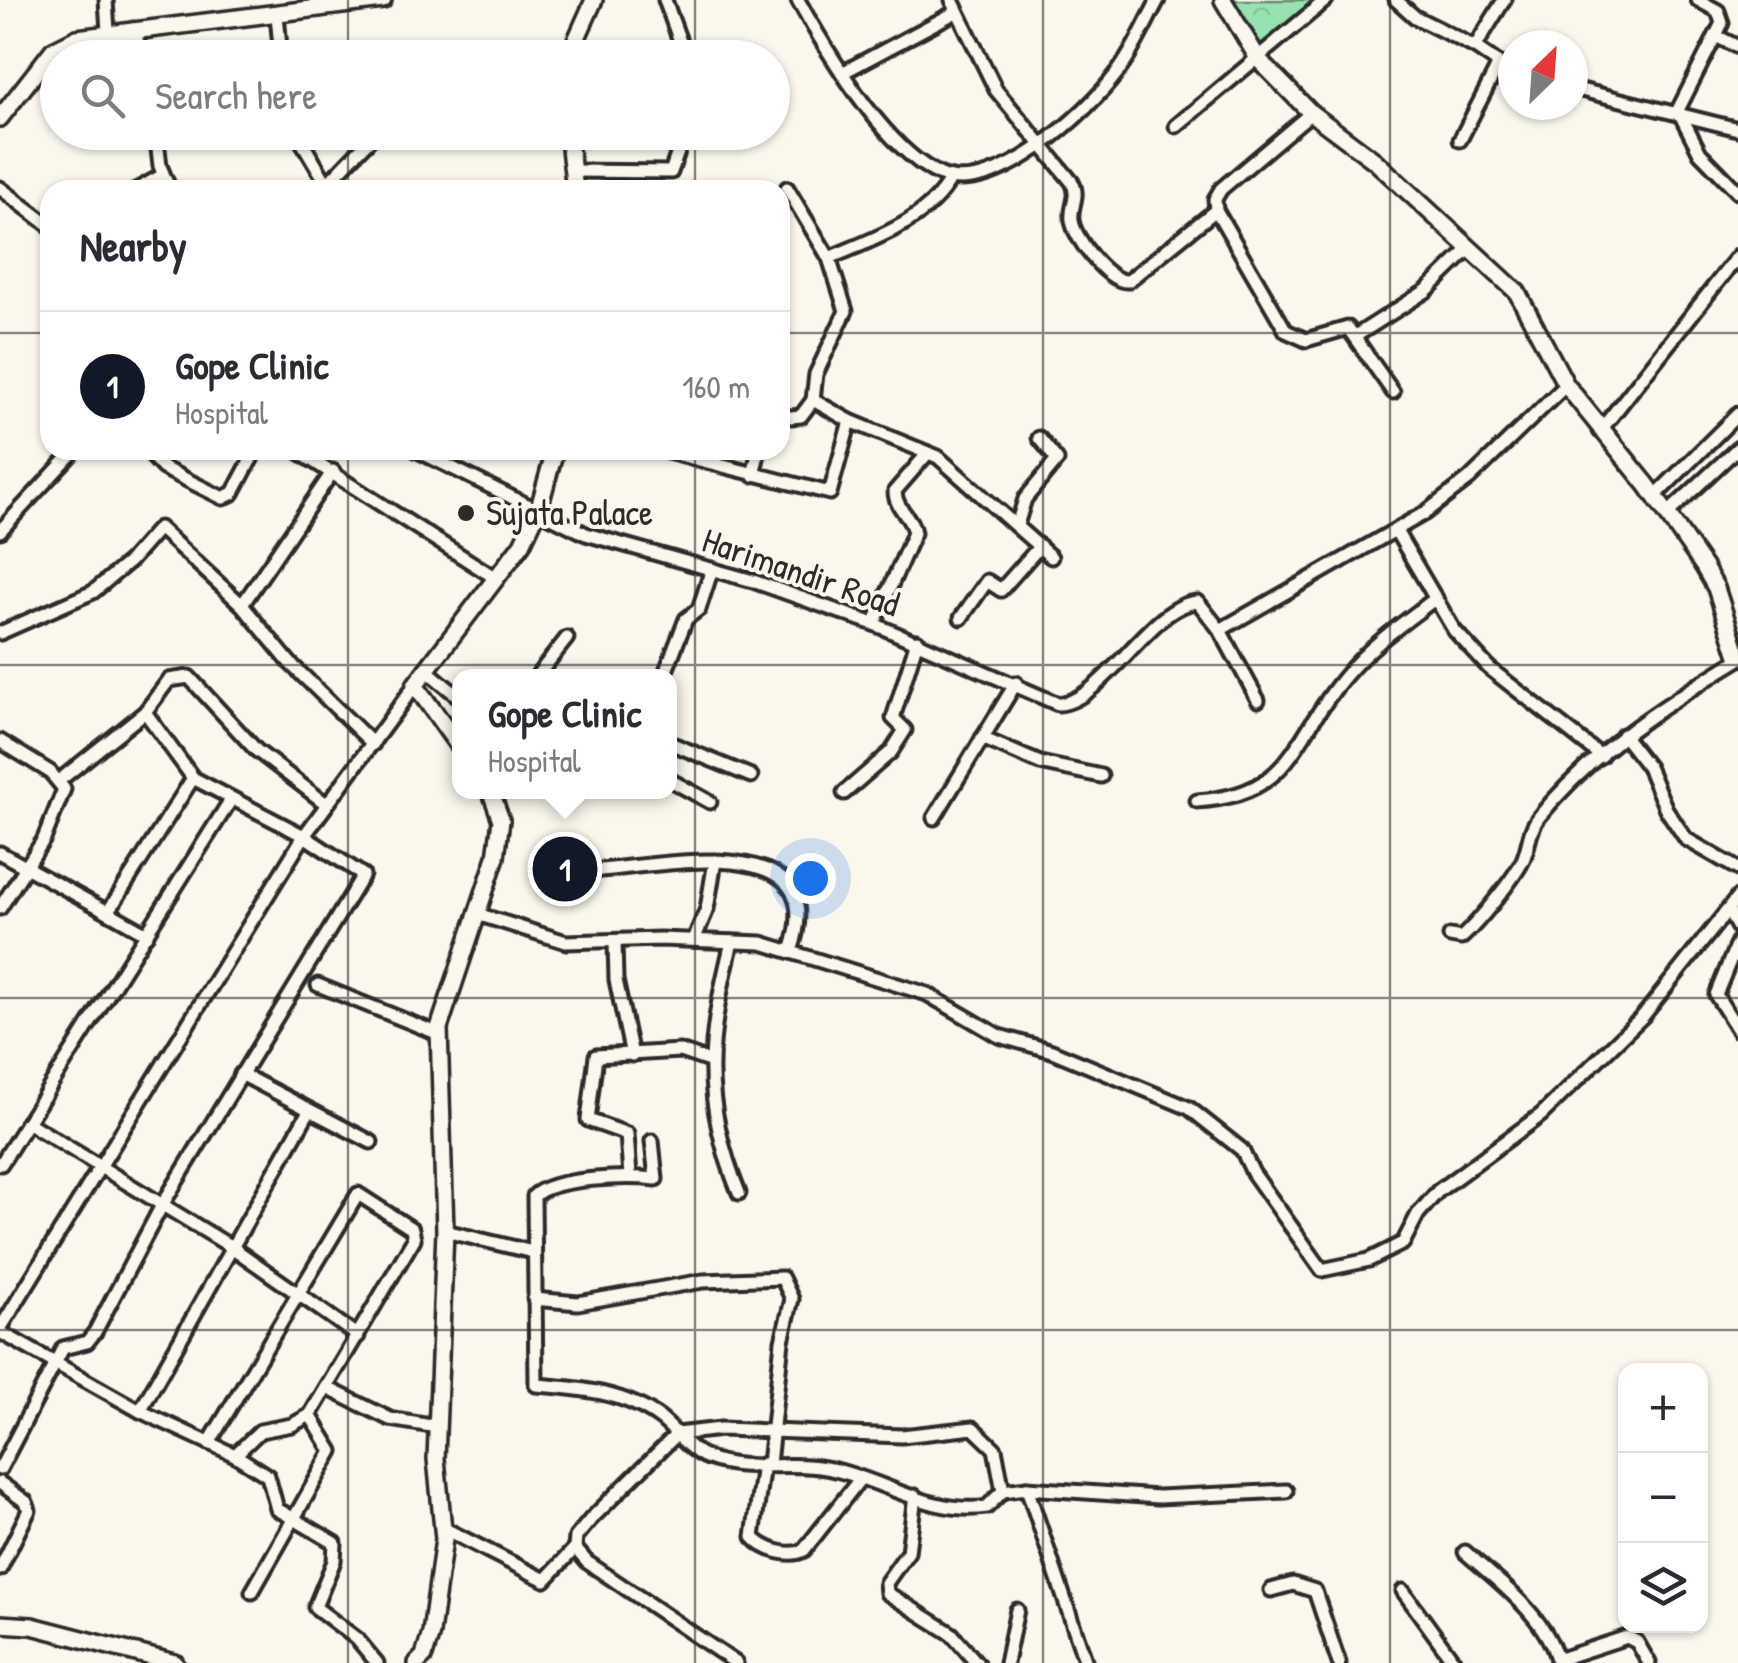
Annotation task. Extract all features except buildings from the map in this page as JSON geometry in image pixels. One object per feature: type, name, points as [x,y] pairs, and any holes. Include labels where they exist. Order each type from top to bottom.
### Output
[{"type":"main road","points":[[79,40],[108,32],[383,0]]},
{"type":"main road","points":[[576,40],[594,0]]},
{"type":"main road","points":[[1222,0],[1259,60],[1311,113],[1364,150],[1517,292],[1566,385],[1655,496],[1716,588],[1738,658]]},
{"type":"main road","points":[[0,118],[40,68]]},
{"type":"main road","points":[[570,150],[573,180]]},
{"type":"main road","points":[[452,737],[414,685],[522,544],[539,508],[552,460]]},
{"type":"main road","points":[[421,1663],[429,1644],[443,1528],[436,1428],[445,1231],[439,1034],[500,830],[500,811],[494,799]]},
{"type":"main road","points":[[0,1624],[32,1626],[175,1663]]},
{"type":"street","points":[[106,0],[108,32]]},
{"type":"street","points":[[665,0],[679,40]]},
{"type":"street","points":[[798,0],[842,73],[874,116],[930,168],[951,178],[972,178],[1039,147],[1109,83],[1158,0]]},
{"type":"street","points":[[1176,126],[1326,0]]},
{"type":"street","points":[[1396,0],[1415,17],[1475,47],[1498,66],[1460,140]]},
{"type":"street","points":[[1475,47],[1504,0]]},
{"type":"street","points":[[1678,110],[1716,36],[1721,17],[1698,0]]},
{"type":"street","points":[[842,73],[954,6],[984,72],[1076,190],[1074,230],[1120,282],[1128,281],[1216,210]]},
{"type":"street","points":[[277,15],[279,40]]},
{"type":"street","points":[[133,29],[137,40]]},
{"type":"street","points":[[1716,36],[1738,47]]},
{"type":"street","points":[[1588,91],[1678,110],[1738,129]]},
{"type":"street","points":[[1678,110],[1700,153],[1738,192]]},
{"type":"street","points":[[1311,113],[1221,188],[1215,200],[1216,210],[1286,331],[1306,340],[1337,328],[1348,328],[1357,335],[1393,392]]},
{"type":"street","points":[[159,150],[165,180]]},
{"type":"street","points":[[306,150],[324,180]]},
{"type":"street","points":[[334,180],[360,150]]},
{"type":"street","points":[[572,171],[671,172],[679,150]]},
{"type":"street","points":[[154,180],[163,175]]},
{"type":"street","points":[[828,258],[889,232],[940,200],[951,178]]},
{"type":"street","points":[[0,188],[40,218]]},
{"type":"street","points":[[790,193],[828,258],[846,312],[816,374],[814,400],[801,416],[790,417]]},
{"type":"street","points":[[1357,335],[1426,291],[1470,249]]},
{"type":"street","points":[[1600,430],[1738,256]]},
{"type":"street","points":[[1258,700],[1220,630],[1396,532],[1469,480],[1566,385]]},
{"type":"street","points":[[814,400],[850,422],[928,453],[1051,557]]},
{"type":"street","points":[[1655,496],[1738,414]]},
{"type":"street","points":[[697,460],[830,493],[850,422]]},
{"type":"street","points":[[1016,525],[1025,499],[1058,460],[1039,438]]},
{"type":"street","points":[[1668,514],[1738,448]]},
{"type":"street","points":[[874,624],[914,533],[912,522],[895,500],[895,490],[928,453]]},
{"type":"street","points":[[0,531],[66,460]]},
{"type":"street","points":[[155,460],[163,468],[223,498],[233,493],[251,460]]},
{"type":"street","points":[[314,460],[497,580]]},
{"type":"street","name":"Harimandir Road","points":[[437,460],[586,534],[712,569],[874,624],[1058,704],[1080,699],[1136,644],[1184,605],[1202,605],[1220,630]]},
{"type":"street","points":[[753,475],[757,460]]},
{"type":"street","points":[[242,605],[334,471]]},
{"type":"street","points":[[0,633],[93,592],[130,562],[159,528],[242,605],[290,663],[373,744]]},
{"type":"street","points":[[1396,532],[1454,630],[1490,668],[1601,756]]},
{"type":"street","points":[[960,618],[987,581],[1002,590],[1040,546]]},
{"type":"street","points":[[667,669],[686,618],[699,609],[712,569]]},
{"type":"street","points":[[1196,802],[1244,796],[1271,779],[1348,673],[1436,598]]},
{"type":"street","points":[[543,669],[567,638]]},
{"type":"street","points":[[844,793],[891,752],[904,730],[894,718],[917,642]]},
{"type":"street","points":[[1450,936],[1461,938],[1480,922],[1522,861],[1536,820],[1601,756],[1623,735],[1738,658]]},
{"type":"street","points":[[425,669],[452,691]]},
{"type":"street","points":[[60,780],[145,712],[169,680],[188,678],[256,750],[325,804]]},
{"type":"street","points":[[934,818],[1016,683]]},
{"type":"street","points":[[376,1663],[357,1639],[315,1607],[334,1561],[335,1543],[273,1502],[274,1487],[268,1476],[235,1455],[140,1412],[56,1367],[0,1331],[304,836],[414,685]]},
{"type":"street","points":[[0,1468],[63,1348],[86,1342],[95,1332],[162,1207],[363,876],[304,836],[230,801],[193,778],[145,712]]},
{"type":"street","points":[[1623,735],[1648,767],[1666,809],[1686,838],[1738,869]]},
{"type":"street","points":[[982,738],[1040,763],[1102,776]]},
{"type":"street","points":[[0,741],[60,780],[64,789],[60,807],[0,908]]},
{"type":"street","points":[[677,746],[752,776]]},
{"type":"street","points":[[108,912],[193,778]]},
{"type":"street","points":[[677,784],[710,802]]},
{"type":"street","points":[[1,1164],[230,801]]},
{"type":"street","points":[[0,853],[147,934]]},
{"type":"street","points":[[694,940],[707,909],[715,861]]},
{"type":"street","points":[[589,871],[715,861],[758,866],[787,882],[799,899],[801,914],[791,951]]},
{"type":"street","points":[[477,914],[566,942],[694,940],[791,951],[927,994],[999,1036],[1052,1052],[1189,1108],[1242,1150],[1252,1173],[1322,1270],[1369,1260],[1403,1243],[1418,1214],[1438,1190],[1541,1115],[1643,1016],[1738,897]]},
{"type":"street","points":[[1728,910],[1738,928]]},
{"type":"street","points":[[1738,941],[1716,995],[1738,1030]]},
{"type":"street","points":[[615,942],[619,997],[632,1055]]},
{"type":"street","points":[[732,942],[713,1020],[709,1062],[722,1140],[739,1193]]},
{"type":"street","points":[[318,986],[439,1034]]},
{"type":"street","points":[[630,1176],[627,1134],[588,1120],[596,1056],[680,1051],[709,1062]]},
{"type":"street","points":[[241,1074],[371,1142]]},
{"type":"street","points":[[140,1412],[310,1111]]},
{"type":"street","points":[[27,1122],[298,1290],[358,1336]]},
{"type":"street","points":[[652,1142],[656,1179],[630,1176],[537,1192],[532,1201],[536,1384],[590,1390],[634,1403],[711,1459],[831,1469],[915,1496],[983,1508],[1004,1491],[1027,1488],[1158,1496],[1286,1491]]},
{"type":"street","points":[[209,1443],[358,1194],[412,1230],[414,1240],[310,1415],[292,1425],[260,1431],[235,1455]]},
{"type":"street","points":[[445,1231],[533,1252]]},
{"type":"street","points":[[534,1298],[578,1303],[703,1281],[782,1278],[791,1289],[792,1298],[753,1537],[763,1547],[790,1554],[804,1550],[860,1480]]},
{"type":"street","points":[[327,1388],[390,1419],[436,1428]]},
{"type":"street","points":[[252,1592],[332,1451],[310,1415]]},
{"type":"street","points":[[443,1528],[545,1580],[575,1548],[576,1537],[590,1519],[677,1434],[773,1431],[902,1436],[973,1428],[995,1449],[1004,1491]]},
{"type":"street","points":[[0,1483],[26,1502],[30,1510],[0,1569]]},
{"type":"street","points":[[1027,1488],[1086,1663]]},
{"type":"street","points":[[915,1496],[908,1552],[886,1582],[887,1593],[952,1634],[977,1663]]},
{"type":"street","points":[[575,1548],[587,1562],[729,1661]]},
{"type":"street","points":[[1465,1552],[1536,1622],[1557,1662],[1628,1636],[1649,1663]]},
{"type":"street","points":[[1271,1590],[1294,1584],[1315,1590],[1340,1663]]},
{"type":"street","points":[[1403,1591],[1455,1663]]},
{"type":"street","points":[[1006,1663],[1018,1610]]},
{"type":"green space","points":[[1226,0],[1312,0],[1263,50]]},
{"type":"place","name":"Sujata Palace","points":[[466,513]]},
{"type":"place","name":"Gope Clinic","points":[[565,869]]}]
